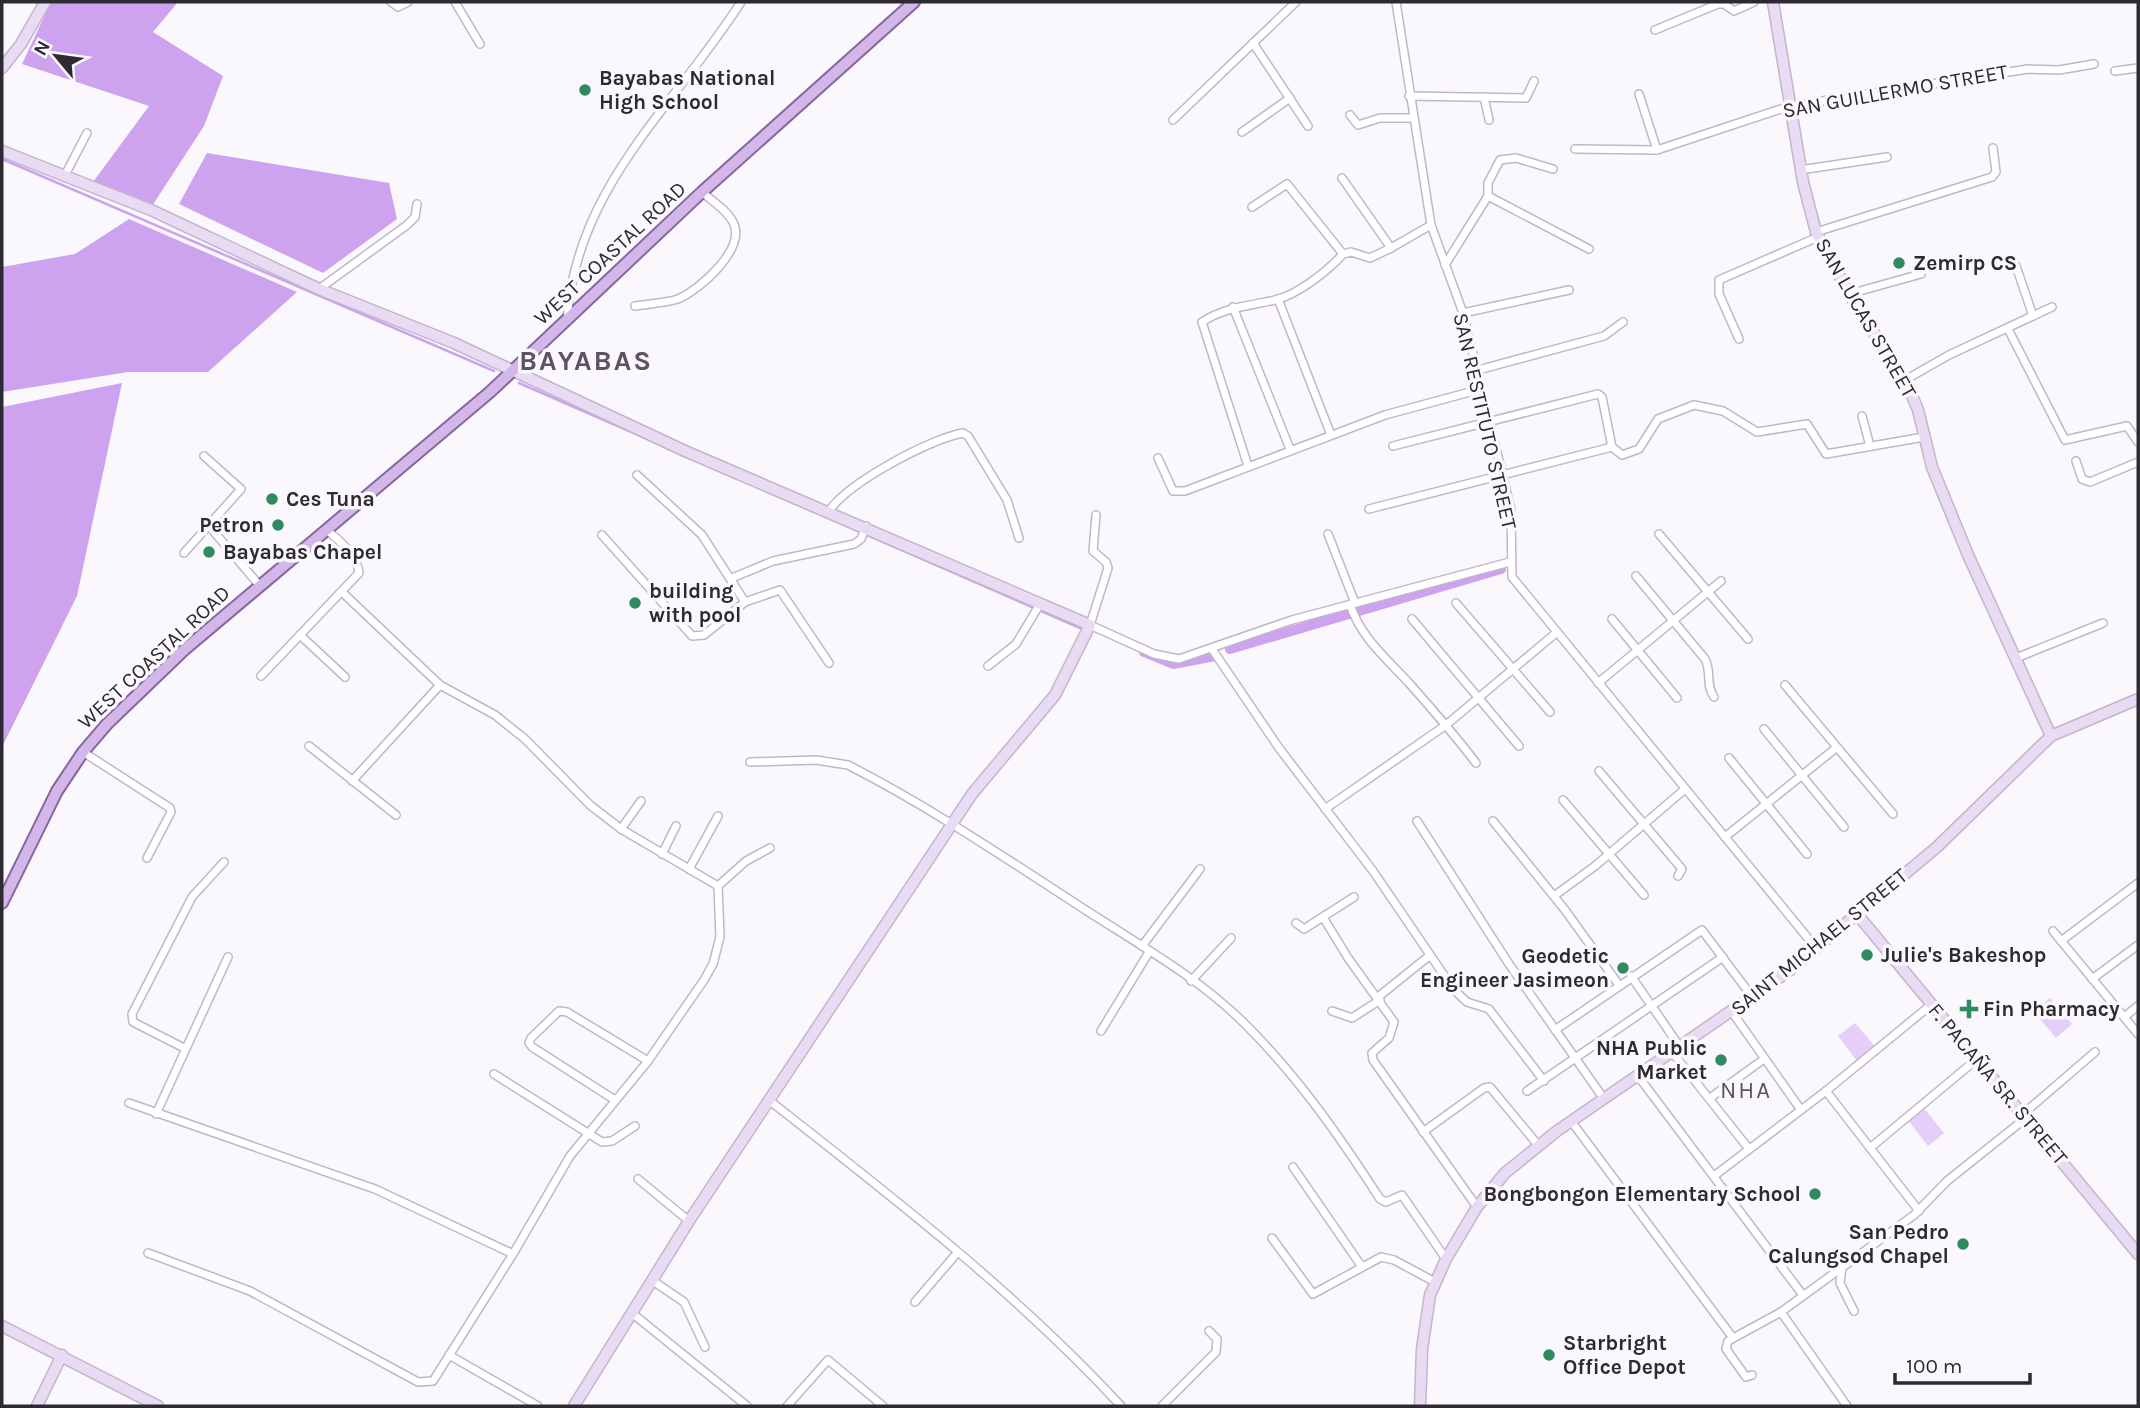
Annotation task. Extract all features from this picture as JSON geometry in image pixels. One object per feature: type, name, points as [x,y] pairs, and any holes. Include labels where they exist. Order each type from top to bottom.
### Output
[{"type":"main road","name":"WEST COASTAL ROAD","points":[[2,903],[57,790],[83,752],[164,669],[511,372],[702,192],[914,2]]},
{"type":"street","points":[[2,68],[21,44],[45,2]]},
{"type":"street","points":[[391,2],[398,7],[408,2]]},
{"type":"street","points":[[455,2],[480,44]]},
{"type":"street","points":[[566,321],[579,252],[601,198],[741,2]]},
{"type":"street","points":[[1173,120],[1296,2]]},
{"type":"street","name":"SAN RESTITUTO STREET","points":[[1396,2],[1412,118],[1431,225],[1463,313],[1478,370],[1513,520],[1510,562],[1516,584],[1816,948]]},
{"type":"street","points":[[1655,30],[1718,4],[1724,4],[1734,11],[1754,2]]},
{"type":"street","name":"SAN LUCAS STREET","points":[[1773,2],[1800,170],[1817,234],[1849,294],[1905,380],[1918,410],[1932,467],[1968,555],[2051,736]]},
{"type":"street","points":[[1252,43],[1308,126]]},
{"type":"street","name":"SAN GUILLERMO STREET","points":[[1575,149],[1657,150],[1790,106],[2028,69],[2059,70],[2094,65]]},
{"type":"street","points":[[2115,71],[2138,68]]},
{"type":"street","points":[[1409,96],[1526,98],[1534,81]]},
{"type":"street","points":[[1639,94],[1657,150]]},
{"type":"street","points":[[1242,132],[1290,97]]},
{"type":"street","points":[[1485,97],[1489,120]]},
{"type":"street","points":[[1350,115],[1358,125],[1380,118],[1412,118]]},
{"type":"street","points":[[64,178],[87,133]]},
{"type":"street","points":[[1739,339],[1719,294],[1720,280],[1817,234],[1992,177],[1996,172],[1993,148]]},
{"type":"street","points":[[2,150],[64,178],[151,211],[319,289],[454,343],[511,372],[685,451],[829,511],[1039,606],[1171,659],[1212,649],[1262,629],[1510,562]]},
{"type":"street","points":[[1800,170],[1887,157]]},
{"type":"street","points":[[1445,265],[1488,196],[1488,183],[1500,160],[1516,158],[1553,169]]},
{"type":"street","points":[[1342,178],[1391,248]]},
{"type":"street","points":[[1252,207],[1284,184],[1289,184],[1343,254]]},
{"type":"street","points":[[635,306],[676,299],[688,293],[720,265],[735,244],[737,233],[733,220],[702,192]]},
{"type":"street","points":[[1488,196],[1589,249]]},
{"type":"street","points":[[319,289],[407,225],[415,217],[416,204]]},
{"type":"street","points":[[1248,466],[1201,323],[1233,307],[1278,299],[1319,276],[1343,254],[1351,252],[1370,258],[1431,225]]},
{"type":"street","points":[[2016,266],[2033,316]]},
{"type":"street","points":[[1849,294],[1921,274]]},
{"type":"street","points":[[1463,313],[1569,290]]},
{"type":"street","points":[[1278,299],[1331,435]]},
{"type":"street","points":[[1233,307],[1290,449]]},
{"type":"street","points":[[1905,380],[1949,355],[2052,307]]},
{"type":"street","points":[[1478,370],[1604,337],[1623,322]]},
{"type":"street","points":[[2008,329],[2065,440],[2128,426],[2138,442]]},
{"type":"street","points":[[1157,458],[1169,486],[1178,492],[1385,415],[1481,388]]},
{"type":"street","points":[[1393,446],[1598,394],[1602,397],[1612,447],[1622,455],[1639,449],[1655,421],[1696,404],[1723,411],[1753,431],[1807,424],[1825,453],[1924,436]]},
{"type":"street","points":[[1862,416],[1870,446]]},
{"type":"street","points":[[829,511],[844,491],[885,466],[963,433],[968,436],[1007,500],[1019,538]]},
{"type":"street","points":[[1369,509],[1500,473],[1612,447]]},
{"type":"street","points":[[184,553],[241,489],[204,456]]},
{"type":"street","points":[[2076,461],[2082,479],[2090,482],[2138,462]]},
{"type":"street","points":[[637,475],[702,535],[746,602]]},
{"type":"street","points":[[575,1406],[689,1220],[950,826],[979,785],[1055,695],[1090,625],[1108,568],[1106,562],[1093,551],[1096,515]]},
{"type":"street","points":[[209,526],[260,586]]},
{"type":"street","points":[[732,578],[773,561],[854,544],[861,539],[865,528]]},
{"type":"street","points":[[261,676],[343,593],[360,570],[338,539],[326,530]]},
{"type":"street","points":[[1328,534],[1352,605],[1353,616],[1376,648],[1446,725],[1476,763]]},
{"type":"street","points":[[1659,534],[1748,639]]},
{"type":"street","points":[[602,535],[692,636],[704,635],[746,602],[780,590],[829,663]]},
{"type":"street","points":[[1636,576],[1708,664],[1708,686],[1714,697]]},
{"type":"street","points":[[1598,683],[1721,582]]},
{"type":"street","points":[[343,593],[440,685],[495,715],[590,805],[621,829],[718,886]]},
{"type":"street","points":[[1456,603],[1550,712]]},
{"type":"street","points":[[988,666],[1016,645],[1039,606]]},
{"type":"street","points":[[1412,619],[1480,696],[1519,746]]},
{"type":"street","points":[[1612,619],[1677,698]]},
{"type":"street","points":[[2016,658],[2103,624]]},
{"type":"street","points":[[1325,809],[1446,725],[1556,632]]},
{"type":"street","points":[[300,635],[345,677]]},
{"type":"street","points":[[1212,649],[1325,809],[1367,863],[1461,999],[1489,1009],[1497,1016],[1544,1081]]},
{"type":"street","points":[[352,781],[440,685]]},
{"type":"street","points":[[1785,685],[1893,814]]},
{"type":"street","points":[[2051,736],[2138,699]]},
{"type":"street","points":[[1764,729],[1844,827]]},
{"type":"street","name":"SAINT MICHAEL STREET","points":[[1420,1406],[1425,1322],[1434,1282],[1477,1207],[1498,1180],[1538,1145],[1753,998],[1816,948],[1952,833],[2051,736]]},
{"type":"street","points":[[309,746],[396,816]]},
{"type":"street","points":[[1725,837],[1836,748]]},
{"type":"street","points":[[83,752],[170,808],[147,858]]},
{"type":"street","points":[[1729,758],[1807,854]]},
{"type":"street","points":[[750,762],[816,760],[844,763],[950,826],[1191,981],[1245,1023],[1337,1134],[1380,1199],[1386,1202],[1402,1195],[1446,1259]]},
{"type":"street","points":[[1599,771],[1682,869],[1678,876]]},
{"type":"street","points":[[1554,896],[1610,854],[1685,789]]},
{"type":"street","points":[[621,829],[641,800]]},
{"type":"street","points":[[1563,800],[1644,895]]},
{"type":"street","points":[[689,869],[719,816]]},
{"type":"street","points":[[1417,821],[1555,1030],[1604,1099]]},
{"type":"street","points":[[1493,821],[1554,896],[1619,985]]},
{"type":"street","points":[[662,854],[676,826]]},
{"type":"street","points":[[718,886],[747,861],[770,848]]},
{"type":"street","points":[[184,1048],[133,1022],[132,1014],[192,897],[223,862]]},
{"type":"street","points":[[1101,1031],[1145,949],[1200,869]]},
{"type":"street","points":[[2061,941],[2138,883]]},
{"type":"street","points":[[148,1253],[250,1291],[418,1382],[433,1381],[585,1133],[648,1061],[713,964],[720,937],[718,886]]},
{"type":"street","points":[[1296,923],[1302,930],[1354,897]]},
{"type":"street","name":"F. PACAÑA SR. STREET","points":[[1857,914],[2138,1254]]},
{"type":"street","points":[[1324,916],[1348,958],[1391,1015],[1395,1027],[1372,1055],[1477,1207]]},
{"type":"street","points":[[1555,1030],[1701,930],[1753,998]]},
{"type":"street","points":[[2053,930],[2138,1034]]},
{"type":"street","points":[[1191,981],[1231,938]]},
{"type":"street","points":[[2092,979],[2138,944]]},
{"type":"street","points":[[1332,1012],[1352,1018],[1429,956]]},
{"type":"street","points":[[156,1114],[228,957]]},
{"type":"street","points":[[1528,1091],[1723,957]]},
{"type":"street","points":[[1631,976],[1652,1006],[1676,1050],[1749,1149]]},
{"type":"street","points":[[1714,1176],[1826,1091],[1932,1004]]},
{"type":"street","points":[[2124,1017],[2138,1006]]},
{"type":"street","points":[[615,1100],[532,1047],[529,1043],[531,1038],[559,1011],[567,1012],[648,1061]]},
{"type":"street","points":[[1732,1012],[1801,1110]]},
{"type":"street","points":[[1752,1375],[1743,1375],[1726,1349],[1726,1343],[1781,1312],[1802,1294],[1919,1211],[1947,1181],[2095,1052]]},
{"type":"street","points":[[1710,1098],[1764,1059]]},
{"type":"street","points":[[1870,1148],[1978,1059]]},
{"type":"street","points":[[494,1074],[602,1142],[612,1141],[635,1126]]},
{"type":"street","points":[[1638,1076],[1802,1294]]},
{"type":"street","points":[[1423,1132],[1484,1088],[1490,1087],[1538,1145]]},
{"type":"street","points":[[1826,1091],[1919,1211]]},
{"type":"street","points":[[770,1101],[957,1254],[1085,1367],[1121,1406]]},
{"type":"street","points":[[129,1103],[375,1189],[513,1254]]},
{"type":"street","points":[[1571,1121],[1733,1338]]},
{"type":"street","points":[[1293,1167],[1362,1268]]},
{"type":"street","points":[[638,1179],[689,1220]]},
{"type":"street","points":[[1272,1238],[1313,1294],[1377,1258],[1386,1258],[1434,1282]]},
{"type":"street","points":[[915,1302],[957,1254]]},
{"type":"street","points":[[1842,1267],[1840,1283],[1854,1311]]},
{"type":"street","points":[[653,1281],[684,1302],[705,1347]]},
{"type":"street","points":[[1781,1312],[1847,1406]]},
{"type":"street","points":[[632,1314],[747,1406]]},
{"type":"street","points":[[2,1326],[158,1406]]},
{"type":"street","points":[[1162,1406],[1216,1352],[1217,1339],[1209,1331]]},
{"type":"street","points":[[37,1406],[61,1355]]},
{"type":"street","points":[[449,1355],[538,1406]]},
{"type":"street","points":[[787,1406],[828,1360],[883,1406]]},
{"type":"shaded area","points":[[51,2],[178,2],[153,32],[223,76],[204,126],[152,206],[93,182],[149,106],[22,64]]},
{"type":"shaded area","points":[[207,153],[389,183],[397,219],[323,273],[179,204]]},
{"type":"shaded area","points":[[129,219],[297,292],[208,372],[128,372],[2,392],[2,267],[75,254]]},
{"type":"shaded area","points":[[122,383],[77,596],[2,747],[2,407]]},
{"type":"shaded area","points":[[2050,998],[2072,1024],[2056,1038],[2034,1012]]},
{"type":"shaded area","points":[[1855,1023],[1878,1050],[1860,1065],[1838,1036]]},
{"type":"shaded area","points":[[1923,1107],[1944,1133],[1928,1146],[1908,1120]]},
{"type":"waterway","points":[[2,159],[494,371]]},
{"type":"waterway","points":[[519,383],[1080,628]]},
{"type":"waterway","points":[[1230,649],[1501,569]]},
{"type":"waterway","points":[[1144,652],[1173,664],[1215,656]]},
{"type":"place","name":"Bayabas National High School","points":[[585,90]]},
{"type":"place","name":"Zemirp CS","points":[[1899,263]]},
{"type":"place","name":"Ces Tuna","points":[[272,499]]},
{"type":"place","name":"Petron","points":[[278,525]]},
{"type":"place","name":"Bayabas Chapel","points":[[209,552]]},
{"type":"place","name":"building with pool","points":[[635,603]]},
{"type":"place","name":"Julie's Bakeshop","points":[[1867,955]]},
{"type":"place","name":"Geodetic Engineer Jasimeon","points":[[1623,968]]},
{"type":"place","name":"Fin Pharmacy","points":[[1969,1009]]},
{"type":"place","name":"NHA Public Market","points":[[1721,1060]]},
{"type":"place","name":"Bongbongon Elementary School","points":[[1815,1194]]},
{"type":"place","name":"San Pedro Calungsod Chapel","points":[[1963,1244]]},
{"type":"place","name":"Starbright Office Depot","points":[[1549,1355]]},
{"type":"district","name":"BAYABAS","points":[[586,360]]},
{"type":"district","name":"NHA","points":[[1746,1090]]}]
